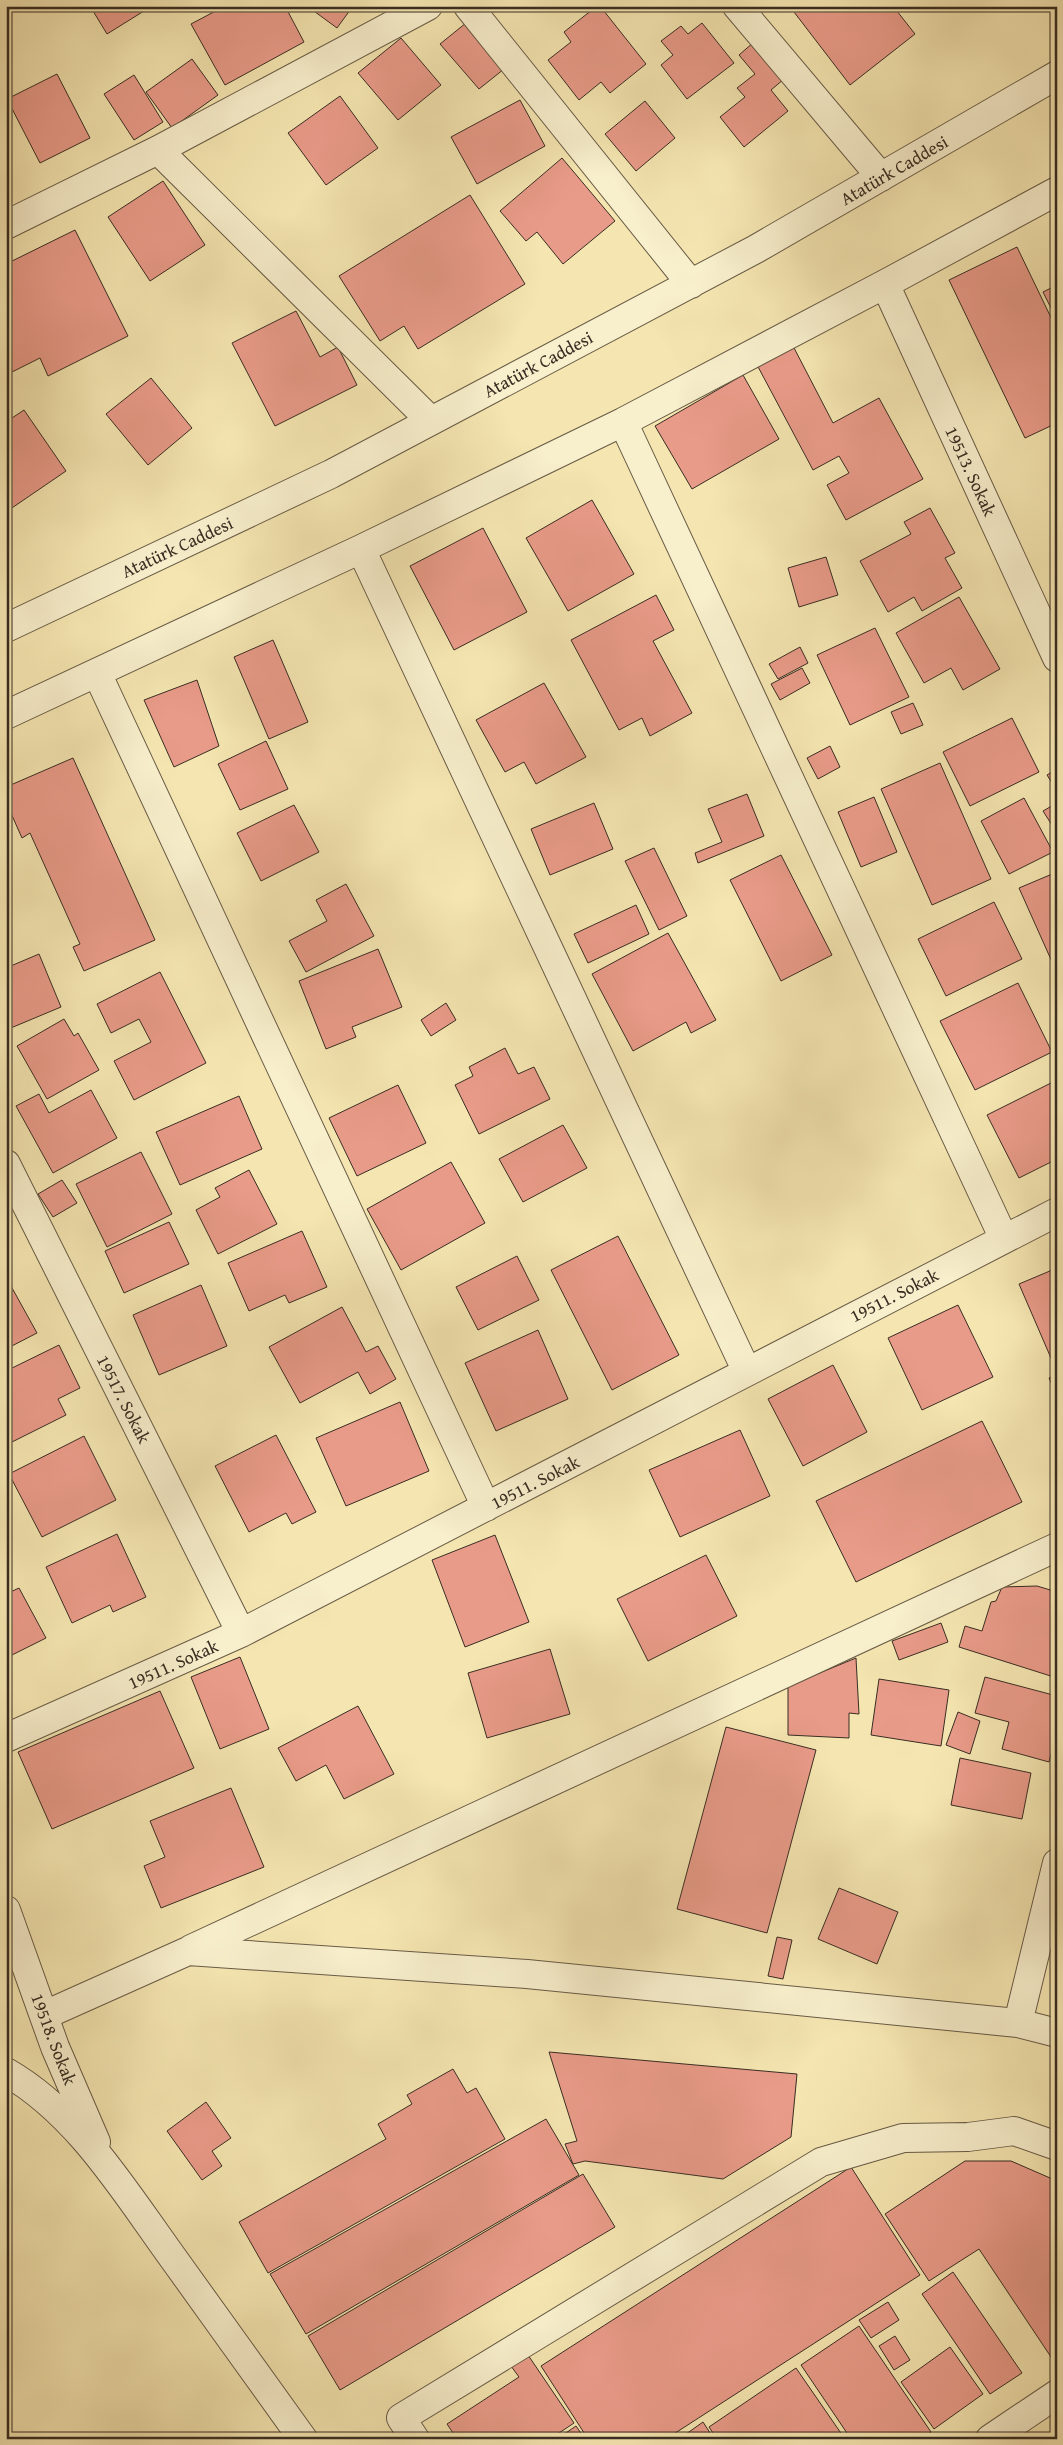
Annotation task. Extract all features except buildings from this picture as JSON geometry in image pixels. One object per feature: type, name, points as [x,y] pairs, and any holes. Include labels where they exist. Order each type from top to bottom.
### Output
[{"type":"street","points":[[6,225],[158,150],[428,6]]},
{"type":"street","points":[[468,6],[691,284]]},
{"type":"street","points":[[738,6],[881,178]]},
{"type":"street","name":"Atatürk Caddesi","points":[[6,628],[331,474],[691,284],[881,178],[1057,75]]},
{"type":"street","points":[[158,150],[431,421]]},
{"type":"street","points":[[6,715],[361,549],[623,422],[1057,191]]},
{"type":"street","name":"19513. Sokak","points":[[885,284],[1057,658]]},
{"type":"street","points":[[623,422],[1004,1239]]},
{"type":"street","points":[[361,549],[747,1372]]},
{"type":"street","points":[[97,673],[486,1507]]},
{"type":"street","name":"19517. Sokak","points":[[6,1164],[241,1633]]},
{"type":"street","name":"19511. Sokak","points":[[6,1738],[241,1633],[1057,1212]]},
{"type":"street","points":[[45,2015],[535,1791],[1057,1547]]},
{"type":"street","points":[[1018,2023],[1057,1863]]},
{"type":"street","name":"19518. Sokak","points":[[6,1910],[55,2047],[107,2167]]},
{"type":"street","points":[[188,1951],[527,1974],[1018,2023],[1057,2033]]},
{"type":"street","points":[[55,2047],[17,2078],[64,2117],[107,2167],[303,2439]]},
{"type":"street","points":[[415,2439],[401,2418],[821,2162],[903,2138],[968,2137],[1014,2131],[1057,2146]]},
{"type":"street","points":[[990,2439],[1057,2394]]}]
